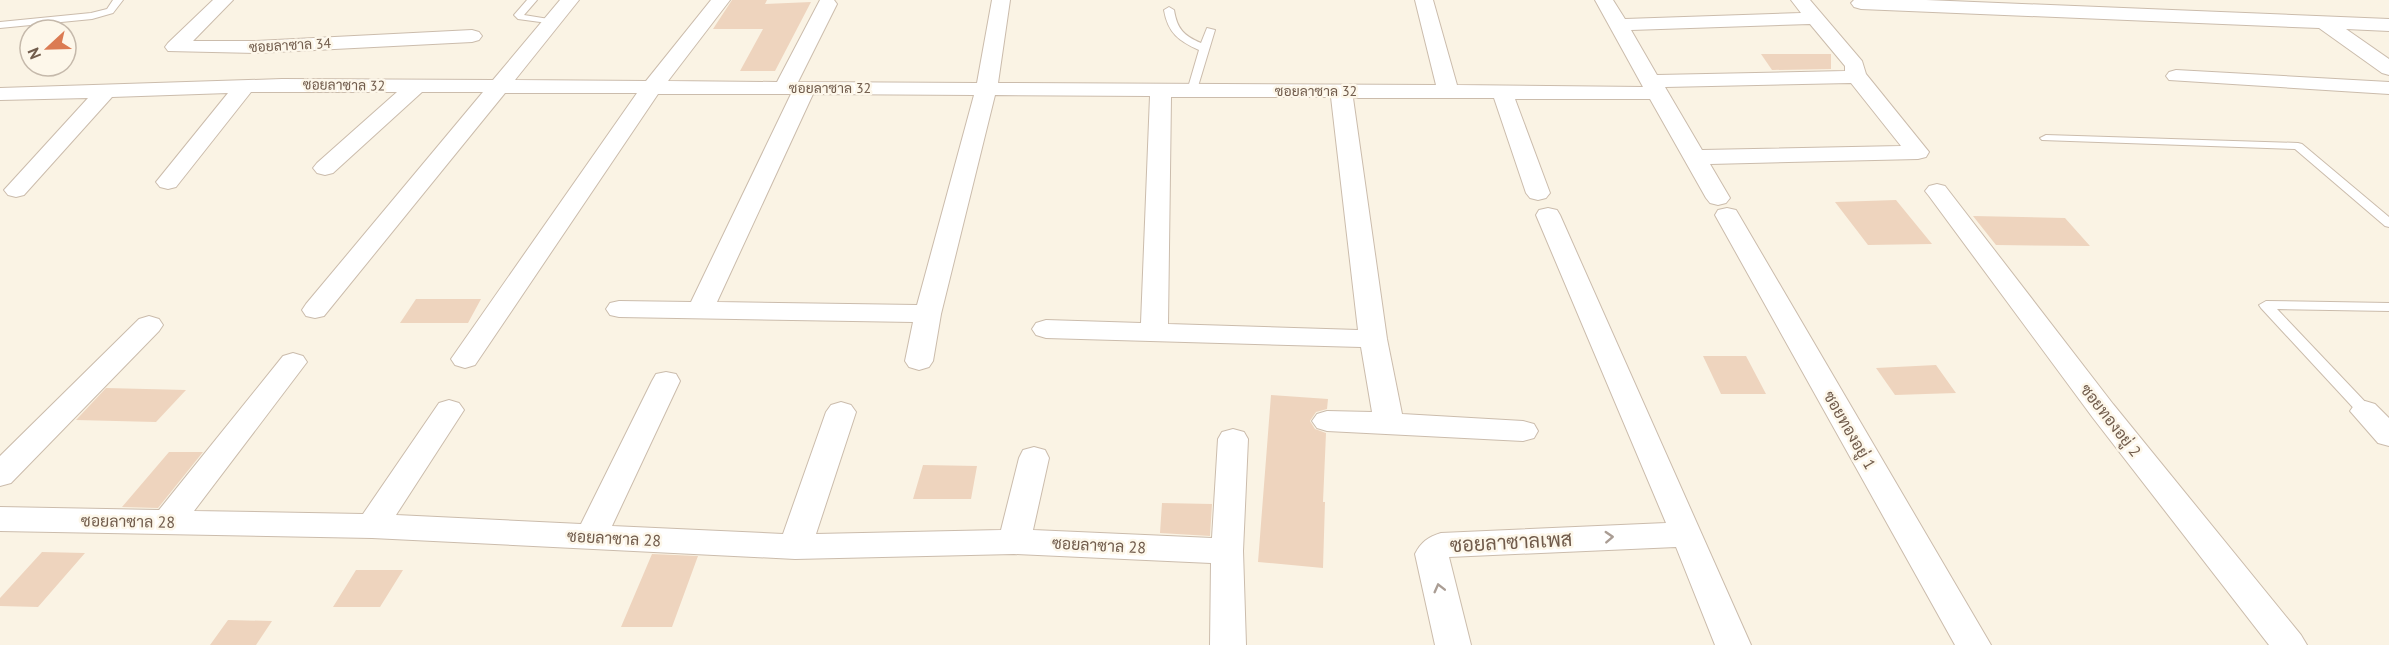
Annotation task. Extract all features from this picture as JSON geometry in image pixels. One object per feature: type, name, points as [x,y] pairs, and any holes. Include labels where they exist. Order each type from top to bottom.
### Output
[{"type":"street","name":"ซอยลาซาล 34","points":[[224,0],[175,47],[256,47],[472,36]]},
{"type":"street","points":[[315,310],[570,0]]},
{"type":"street","points":[[465,359],[652,87],[721,0]]},
{"type":"street","points":[[919,361],[928,314],[986,89],[1001,0]]},
{"type":"street","points":[[1424,0],[1449,92]]},
{"type":"street","name":"ซอยทองอยู่ 1","points":[[1604,0],[1973,645]]},
{"type":"street","points":[[1694,157],[1918,152],[1856,75],[1855,65],[1800,0]]},
{"type":"street","points":[[1861,3],[2389,25]]},
{"type":"street","points":[[700,310],[795,88],[827,4]]},
{"type":"street","points":[[1618,25],[1816,18]]},
{"type":"street","points":[[2323,22],[2389,69]]},
{"type":"street","name":"ซอยลาซาล 32","points":[[0,94],[282,85],[1502,92],[1845,78],[1856,75]]},
{"type":"street","points":[[2176,76],[2389,88]]},
{"type":"street","points":[[325,168],[416,86]]},
{"type":"street","points":[[168,182],[244,87]]},
{"type":"street","points":[[16,190],[107,90]]},
{"type":"street","points":[[1154,332],[1161,90]]},
{"type":"street","points":[[1341,91],[1373,339],[1389,423]]},
{"type":"street","points":[[1502,92],[1543,204],[1733,645]]},
{"type":"street","name":"ซอยทองอยู่ 2","points":[[1937,191],[2103,411],[2289,645]]},
{"type":"street","points":[[619,309],[928,314]]},
{"type":"street","points":[[0,475],[149,325]]},
{"type":"street","points":[[1046,329],[1373,339]]},
{"type":"street","points":[[168,521],[293,362]]},
{"type":"street","points":[[591,537],[666,381]]},
{"type":"street","points":[[372,526],[449,410]]},
{"type":"street","points":[[2365,411],[2389,436]]},
{"type":"street","points":[[795,547],[841,412]]},
{"type":"street","points":[[1327,421],[1523,431]]},
{"type":"street","points":[[1228,645],[1227,551],[1233,439]]},
{"type":"street","points":[[1014,542],[1034,458]]},
{"type":"street","name":"ซอยลาซาล 28","points":[[0,519],[372,526],[795,547],[1014,542],[1227,551]]},
{"type":"street","name":"ซอยลาซาลเพส","points":[[1453,645],[1431,554],[1441,545],[1687,534]]},
{"type":"lane","points":[[0,25],[92,16],[110,11],[118,0]]},
{"type":"lane","points":[[532,0],[519,15],[552,22]]},
{"type":"lane","points":[[1168,10],[1171,26],[1179,35],[1203,48]]},
{"type":"lane","points":[[1192,91],[1210,30]]},
{"type":"lane","points":[[2046,138],[2298,146],[2389,223]]},
{"type":"lane","points":[[2365,411],[2266,305],[2389,307]]},
{"type":"building","points":[[732,0],[767,0],[765,4],[811,2],[775,71],[740,71],[763,29],[713,29]]},
{"type":"building","points":[[1761,54],[1831,54],[1831,69],[1772,70]]},
{"type":"building","points":[[1896,200],[1932,244],[1868,245],[1835,202]]},
{"type":"building","points":[[1973,216],[2065,218],[2090,246],[1996,245]]},
{"type":"building","points":[[416,299],[481,299],[468,323],[400,323]]},
{"type":"building","points":[[1703,356],[1746,356],[1766,394],[1721,394]]},
{"type":"building","points":[[1936,365],[1956,393],[1895,395],[1876,368]]},
{"type":"building","points":[[106,388],[186,390],[156,422],[76,420]]},
{"type":"building","points":[[1271,395],[1328,399],[1327,409],[1316,412],[1310,421],[1315,429],[1326,433],[1323,568],[1258,562]]},
{"type":"building","points":[[169,452],[203,452],[158,508],[122,507]]},
{"type":"building","points":[[923,465],[977,466],[971,499],[913,499]]},
{"type":"building","points":[[1162,503],[1212,504],[1210,536],[1160,533]]},
{"type":"building","points":[[42,552],[85,553],[38,607],[0,606],[0,598]]},
{"type":"building","points":[[652,554],[698,556],[672,627],[621,627]]},
{"type":"building","points":[[356,570],[403,570],[380,607],[333,607]]},
{"type":"building","points":[[228,620],[272,621],[256,645],[210,645]]}]
